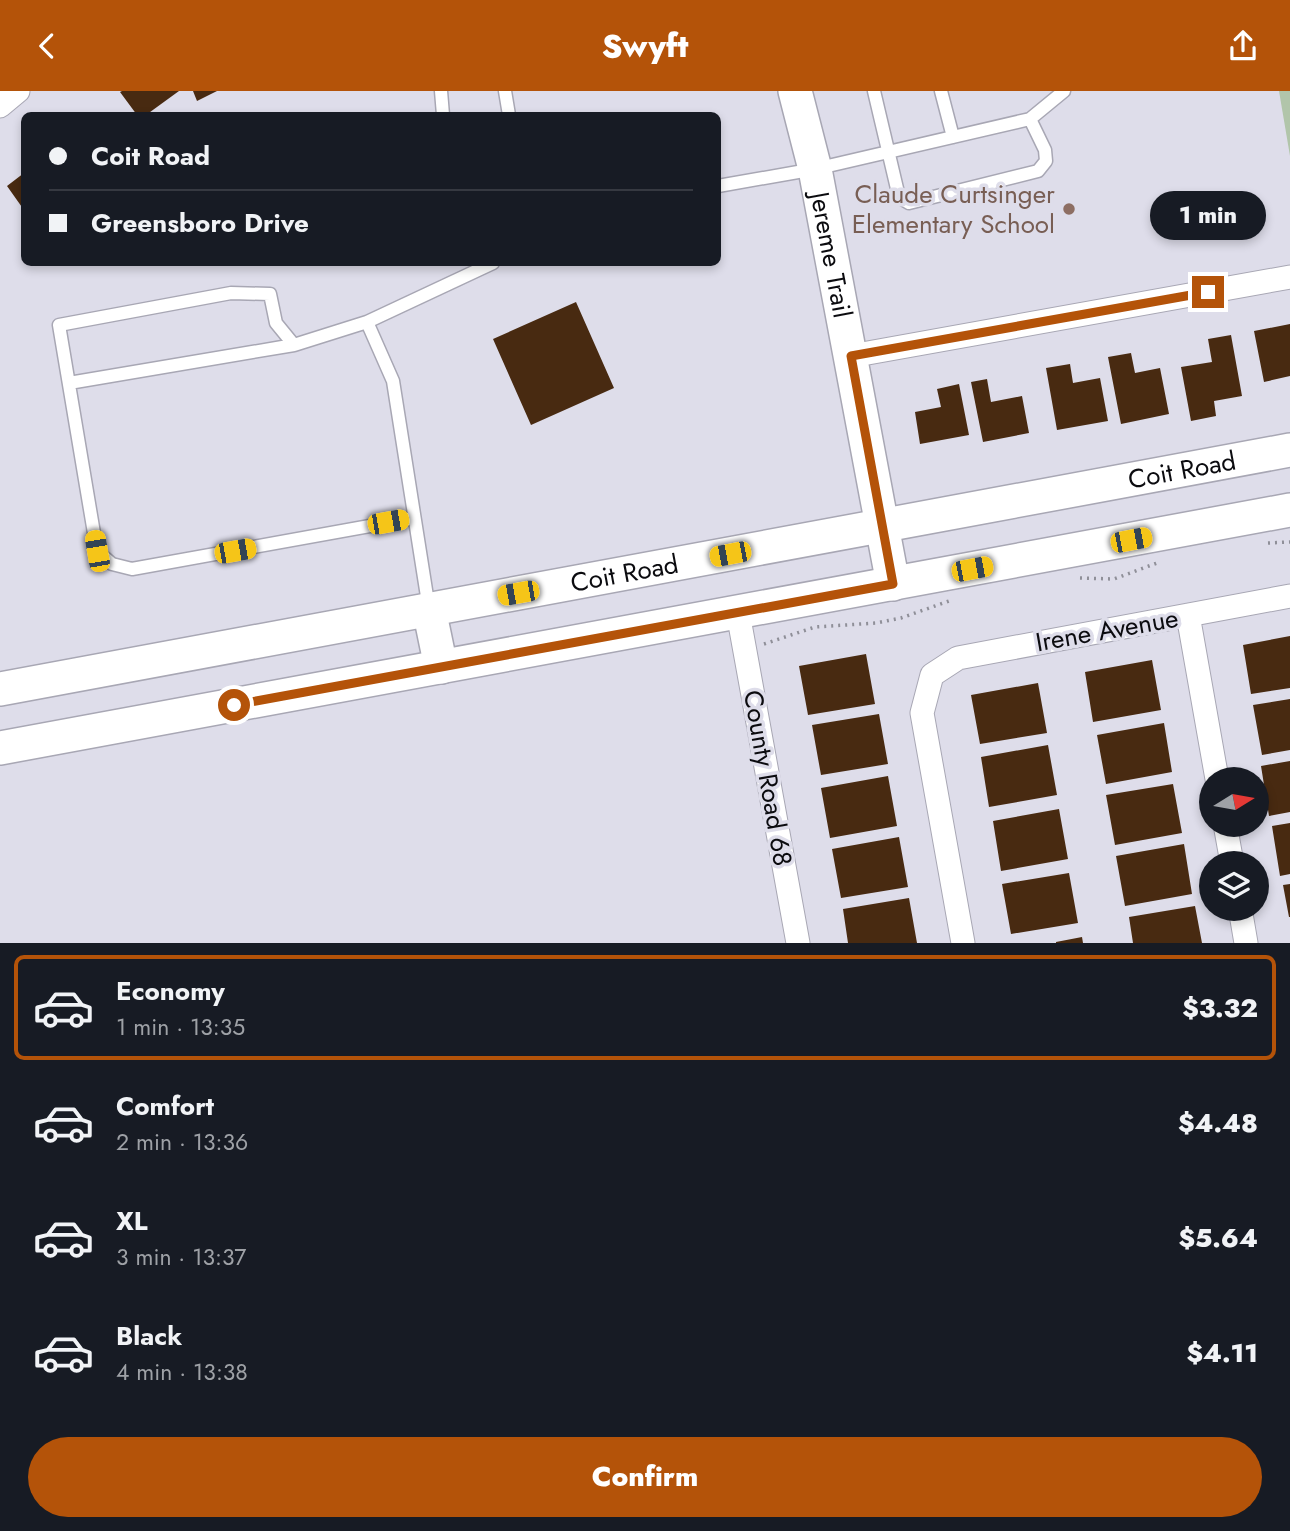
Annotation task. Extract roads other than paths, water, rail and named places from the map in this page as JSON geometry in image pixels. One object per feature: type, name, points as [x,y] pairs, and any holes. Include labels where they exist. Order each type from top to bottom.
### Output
[{"type":"main road","name":"Jereme Trail","points":[[795,91],[815,169],[893,584]]},
{"type":"main road","name":"Coit Road","points":[[0,689],[1290,450]]},
{"type":"main road","points":[[0,748],[1290,510]]},
{"type":"main road","points":[[429,609],[441,667]]},
{"type":"street","points":[[0,106],[18,91]]},
{"type":"street","points":[[851,356],[1290,277]]},
{"type":"street","name":"Irene Avenue","points":[[963,943],[922,713],[930,677],[958,658],[1290,596]]},
{"type":"street","name":"County Road 68","points":[[738,613],[797,943]]},
{"type":"street","points":[[1188,615],[1215,767]]},
{"type":"street","points":[[1243,921],[1247,943]]},
{"type":"lane","points":[[441,91],[443,112]]},
{"type":"lane","points":[[505,91],[508,112]]},
{"type":"lane","points":[[874,91],[899,197],[909,203],[1028,175],[1043,166],[1046,161],[1045,150],[1030,119]]},
{"type":"lane","points":[[941,91],[953,137]]},
{"type":"lane","points":[[721,185],[815,169],[1030,119],[1065,91]]},
{"type":"lane","points":[[69,383],[294,345],[366,322],[472,267]]},
{"type":"lane","points":[[294,345],[276,323],[270,294],[232,293],[59,325],[97,551],[112,564],[132,569],[414,518]]},
{"type":"lane","points":[[366,322],[393,381],[429,609]]},
{"type":"place","name":"Claude Curtsinger Elementary School","points":[[1069,209]]}]
